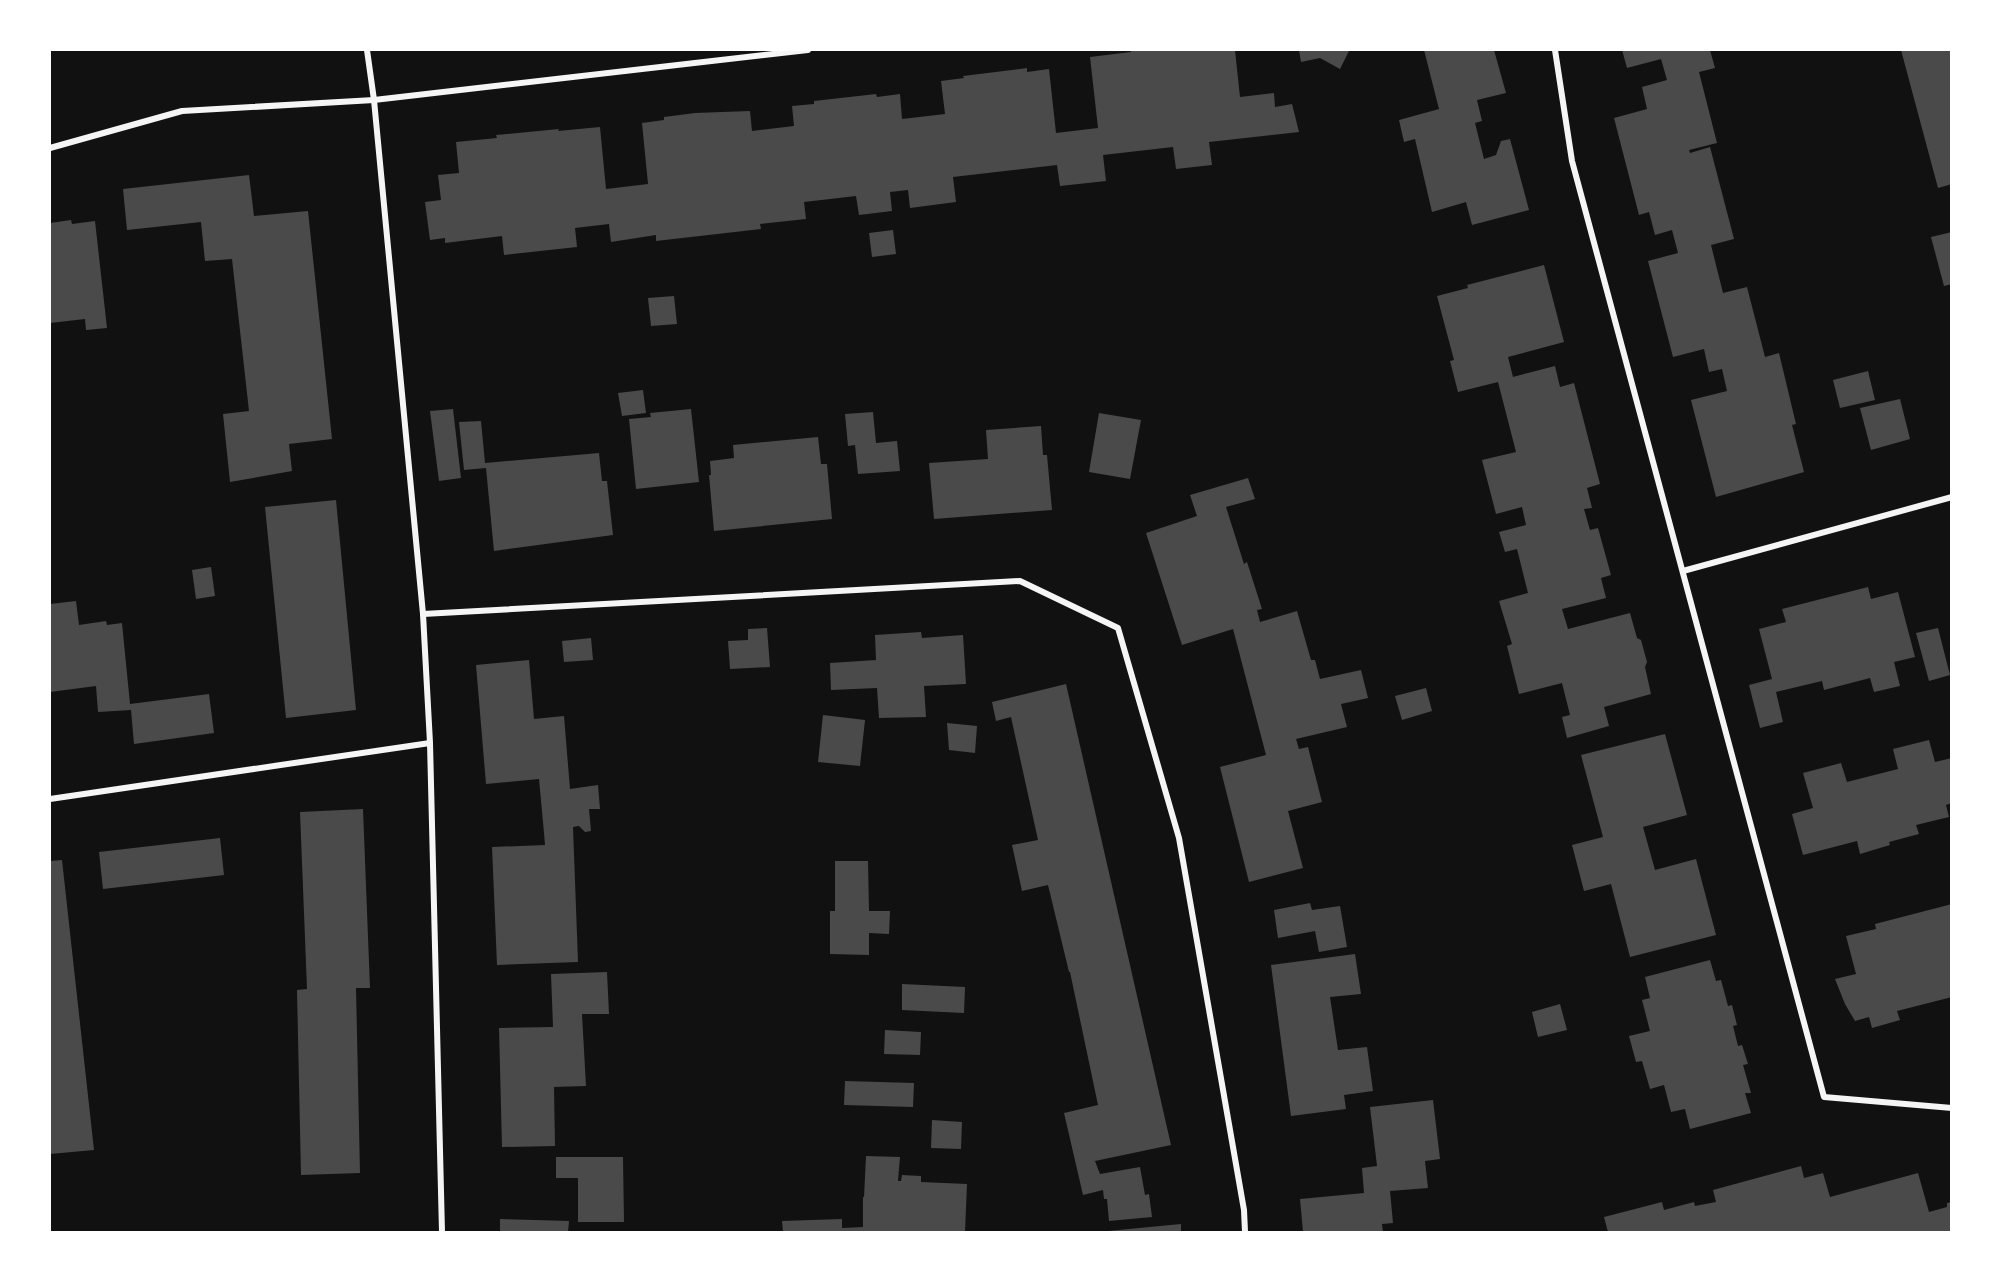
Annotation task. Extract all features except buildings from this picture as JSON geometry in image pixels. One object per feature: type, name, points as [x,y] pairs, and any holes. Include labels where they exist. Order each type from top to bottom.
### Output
[{"type":"street","points":[[368,50],[423,614],[430,743],[442,1233]]},
{"type":"street","points":[[50,148],[182,111],[374,100],[808,50]]},
{"type":"street","points":[[1555,50],[1572,161],[1824,1097],[1952,1108]]},
{"type":"street","points":[[1683,571],[1952,497]]},
{"type":"street","points":[[423,614],[1020,581],[1118,628],[1179,838],[1244,1210],[1245,1233]]},
{"type":"street","points":[[50,799],[430,743]]}]
